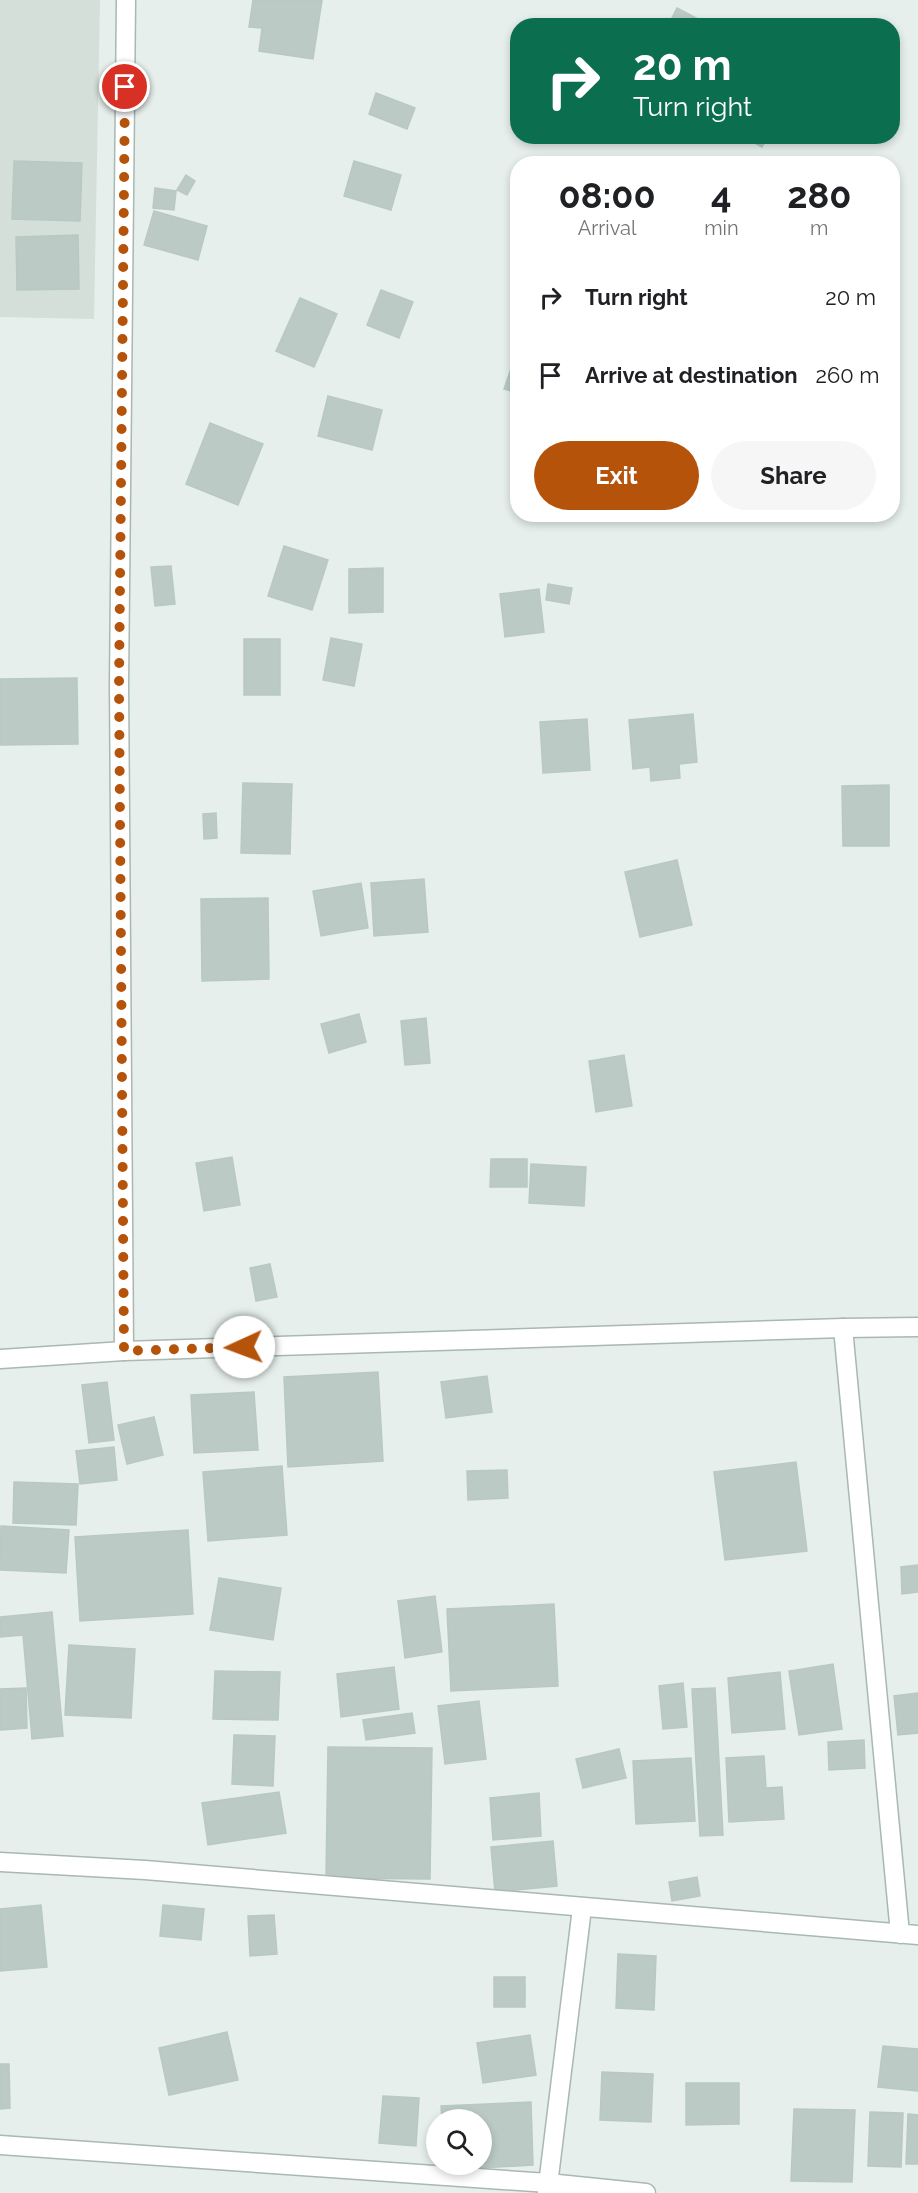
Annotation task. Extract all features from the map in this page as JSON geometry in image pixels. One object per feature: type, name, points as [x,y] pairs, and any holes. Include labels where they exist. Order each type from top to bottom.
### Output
[{"type":"street","points":[[124,1351],[119,685],[126,0]]},
{"type":"street","points":[[0,1359],[124,1351],[918,1327]]},
{"type":"street","points":[[0,1862],[145,1870],[909,1935],[843,1328]]},
{"type":"street","points":[[548,2188],[582,1908]]},
{"type":"street","points":[[0,2145],[548,2188],[646,2193]]},
{"type":"shaded area","points":[[0,0],[100,0],[94,319],[0,317]]},
{"type":"building","points":[[253,0],[322,0],[313,59],[259,51],[262,28],[249,27]]},
{"type":"building","points":[[677,8],[696,18],[672,18]]},
{"type":"building","points":[[376,93],[415,108],[407,129],[369,114]]},
{"type":"building","points":[[14,161],[82,163],[80,221],[12,219]]},
{"type":"building","points":[[354,161],[401,175],[391,210],[344,196]]},
{"type":"building","points":[[186,175],[195,181],[187,195],[177,190]]},
{"type":"building","points":[[155,188],[176,191],[174,210],[153,208]]},
{"type":"building","points":[[154,211],[207,226],[198,260],[144,245]]},
{"type":"building","points":[[78,235],[79,289],[17,290],[16,237]]},
{"type":"building","points":[[381,290],[413,302],[399,338],[367,325]]},
{"type":"building","points":[[300,298],[337,314],[314,367],[276,351]]},
{"type":"building","points":[[510,372],[510,391],[504,389]]},
{"type":"building","points":[[328,396],[382,410],[372,450],[318,436]]},
{"type":"building","points":[[210,423],[263,444],[238,505],[186,484]]},
{"type":"building","points":[[284,546],[328,560],[312,610],[268,596]]},
{"type":"building","points":[[171,566],[175,604],[155,606],[151,567]]},
{"type":"building","points":[[383,568],[383,612],[349,613],[349,569]]},
{"type":"building","points":[[548,584],[572,588],[569,604],[546,600]]},
{"type":"building","points":[[539,589],[544,632],[505,637],[500,594]]},
{"type":"building","points":[[331,638],[362,644],[354,686],[323,680]]},
{"type":"building","points":[[244,639],[280,639],[280,695],[244,695]]},
{"type":"building","points":[[77,678],[78,744],[0,745],[0,679]]},
{"type":"building","points":[[693,714],[697,762],[679,764],[680,778],[651,781],[650,767],[633,769],[629,720]]},
{"type":"building","points":[[587,719],[590,770],[543,773],[540,722]]},
{"type":"building","points":[[243,783],[292,784],[290,854],[241,853]]},
{"type":"building","points":[[889,785],[889,846],[843,846],[842,786]]},
{"type":"building","points":[[216,813],[217,838],[204,839],[203,814]]},
{"type":"building","points":[[677,860],[692,925],[640,937],[625,872]]},
{"type":"building","points":[[424,879],[428,932],[374,936],[371,883]]},
{"type":"building","points":[[361,883],[368,928],[321,936],[313,891]]},
{"type":"building","points":[[268,898],[269,979],[202,981],[201,899]]},
{"type":"building","points":[[359,1014],[366,1042],[329,1053],[321,1024]]},
{"type":"building","points":[[426,1018],[430,1063],[405,1065],[401,1021]]},
{"type":"building","points":[[624,1055],[632,1106],[596,1112],[589,1061]]},
{"type":"building","points":[[232,1157],[240,1205],[204,1211],[196,1163]]},
{"type":"building","points":[[491,1159],[527,1159],[527,1187],[490,1187]]},
{"type":"building","points":[[531,1164],[586,1167],[584,1206],[529,1203]]},
{"type":"building","points":[[270,1264],[277,1297],[256,1301],[250,1268]]},
{"type":"building","points":[[378,1372],[383,1461],[288,1467],[284,1377]]},
{"type":"building","points":[[487,1376],[492,1412],[446,1418],[441,1382]]},
{"type":"building","points":[[107,1382],[114,1440],[89,1443],[82,1385]]},
{"type":"building","points":[[254,1392],[258,1450],[194,1453],[191,1395]]},
{"type":"building","points":[[154,1417],[163,1455],[127,1464],[118,1425]]},
{"type":"building","points":[[114,1447],[117,1480],[80,1484],[76,1451]]},
{"type":"building","points":[[796,1462],[807,1551],[725,1560],[714,1472]]},
{"type":"building","points":[[282,1466],[287,1535],[208,1541],[203,1472]]},
{"type":"building","points":[[507,1470],[508,1498],[468,1500],[467,1471]]},
{"type":"building","points":[[14,1482],[78,1484],[76,1525],[13,1523]]},
{"type":"building","points":[[1,1526],[69,1530],[66,1573],[0,1570]]},
{"type":"building","points":[[188,1530],[193,1614],[80,1621],[75,1537]]},
{"type":"building","points":[[918,1565],[918,1592],[902,1594],[901,1567]]},
{"type":"building","points":[[219,1578],[281,1588],[273,1640],[210,1630]]},
{"type":"building","points":[[435,1596],[442,1652],[405,1658],[398,1601]]},
{"type":"building","points":[[554,1604],[558,1686],[451,1691],[447,1609]]},
{"type":"building","points":[[52,1612],[63,1736],[32,1739],[23,1635],[0,1637],[0,1617]]},
{"type":"building","points":[[69,1645],[135,1649],[131,1718],[65,1715]]},
{"type":"building","points":[[833,1664],[842,1729],[799,1735],[789,1671]]},
{"type":"building","points":[[394,1667],[399,1709],[341,1717],[337,1674]]},
{"type":"building","points":[[215,1671],[280,1672],[278,1720],[213,1719]]},
{"type":"building","points":[[780,1672],[785,1729],[732,1733],[728,1678]]},
{"type":"building","points":[[683,1683],[687,1727],[663,1729],[659,1686]]},
{"type":"building","points":[[26,1688],[27,1728],[0,1730],[0,1689]]},
{"type":"building","points":[[715,1688],[723,1835],[700,1836],[692,1689]]},
{"type":"building","points":[[918,1693],[918,1733],[898,1735],[894,1696]]},
{"type":"building","points":[[479,1701],[486,1759],[445,1764],[438,1706]]},
{"type":"building","points":[[412,1713],[415,1733],[366,1740],[363,1720]]},
{"type":"building","points":[[234,1735],[275,1736],[273,1786],[232,1784]]},
{"type":"building","points":[[864,1740],[865,1768],[829,1770],[828,1742]]},
{"type":"building","points":[[328,1747],[432,1748],[430,1879],[326,1878]]},
{"type":"building","points":[[619,1749],[626,1778],[583,1788],[576,1759]]},
{"type":"building","points":[[764,1756],[766,1788],[782,1787],[784,1819],[729,1822],[726,1758]]},
{"type":"building","points":[[691,1758],[695,1821],[636,1824],[633,1761]]},
{"type":"building","points":[[279,1792],[286,1833],[208,1845],[202,1803]]},
{"type":"building","points":[[539,1793],[541,1836],[493,1840],[490,1798]]},
{"type":"building","points":[[553,1841],[557,1886],[495,1892],[491,1847]]},
{"type":"building","points":[[697,1877],[700,1896],[672,1901],[669,1882]]},
{"type":"building","points":[[41,1905],[47,1967],[0,1971],[0,1909]]},
{"type":"building","points":[[163,1905],[204,1909],[201,1940],[160,1936]]},
{"type":"building","points":[[274,1915],[277,1954],[250,1956],[248,1916]]},
{"type":"building","points":[[618,1954],[656,1956],[654,2010],[616,2008]]},
{"type":"building","points":[[494,1977],[525,1977],[525,2007],[494,2007]]},
{"type":"building","points":[[227,2032],[238,2080],[169,2095],[159,2048]]},
{"type":"building","points":[[530,2035],[536,2075],[483,2083],[477,2043]]},
{"type":"building","points":[[883,2046],[918,2049],[918,2091],[878,2087]]},
{"type":"building","points":[[0,2064],[9,2064],[10,2108],[0,2109]]},
{"type":"building","points":[[602,2072],[653,2074],[651,2122],[600,2120]]},
{"type":"building","points":[[686,2083],[739,2083],[739,2124],[686,2125]]},
{"type":"building","points":[[383,2096],[419,2098],[416,2146],[379,2143]]},
{"type":"building","points":[[531,2102],[533,2165],[492,2167],[492,2109],[441,2109],[441,2106]]},
{"type":"building","points":[[794,2109],[855,2110],[852,2182],[791,2181]]},
{"type":"building","points":[[870,2112],[903,2113],[901,2167],[868,2166]]},
{"type":"building","points":[[908,2114],[918,2115],[918,2164],[906,2164]]},
{"type":"route","points":[[125,87],[119,685],[124,1351],[244,1347]]}]
